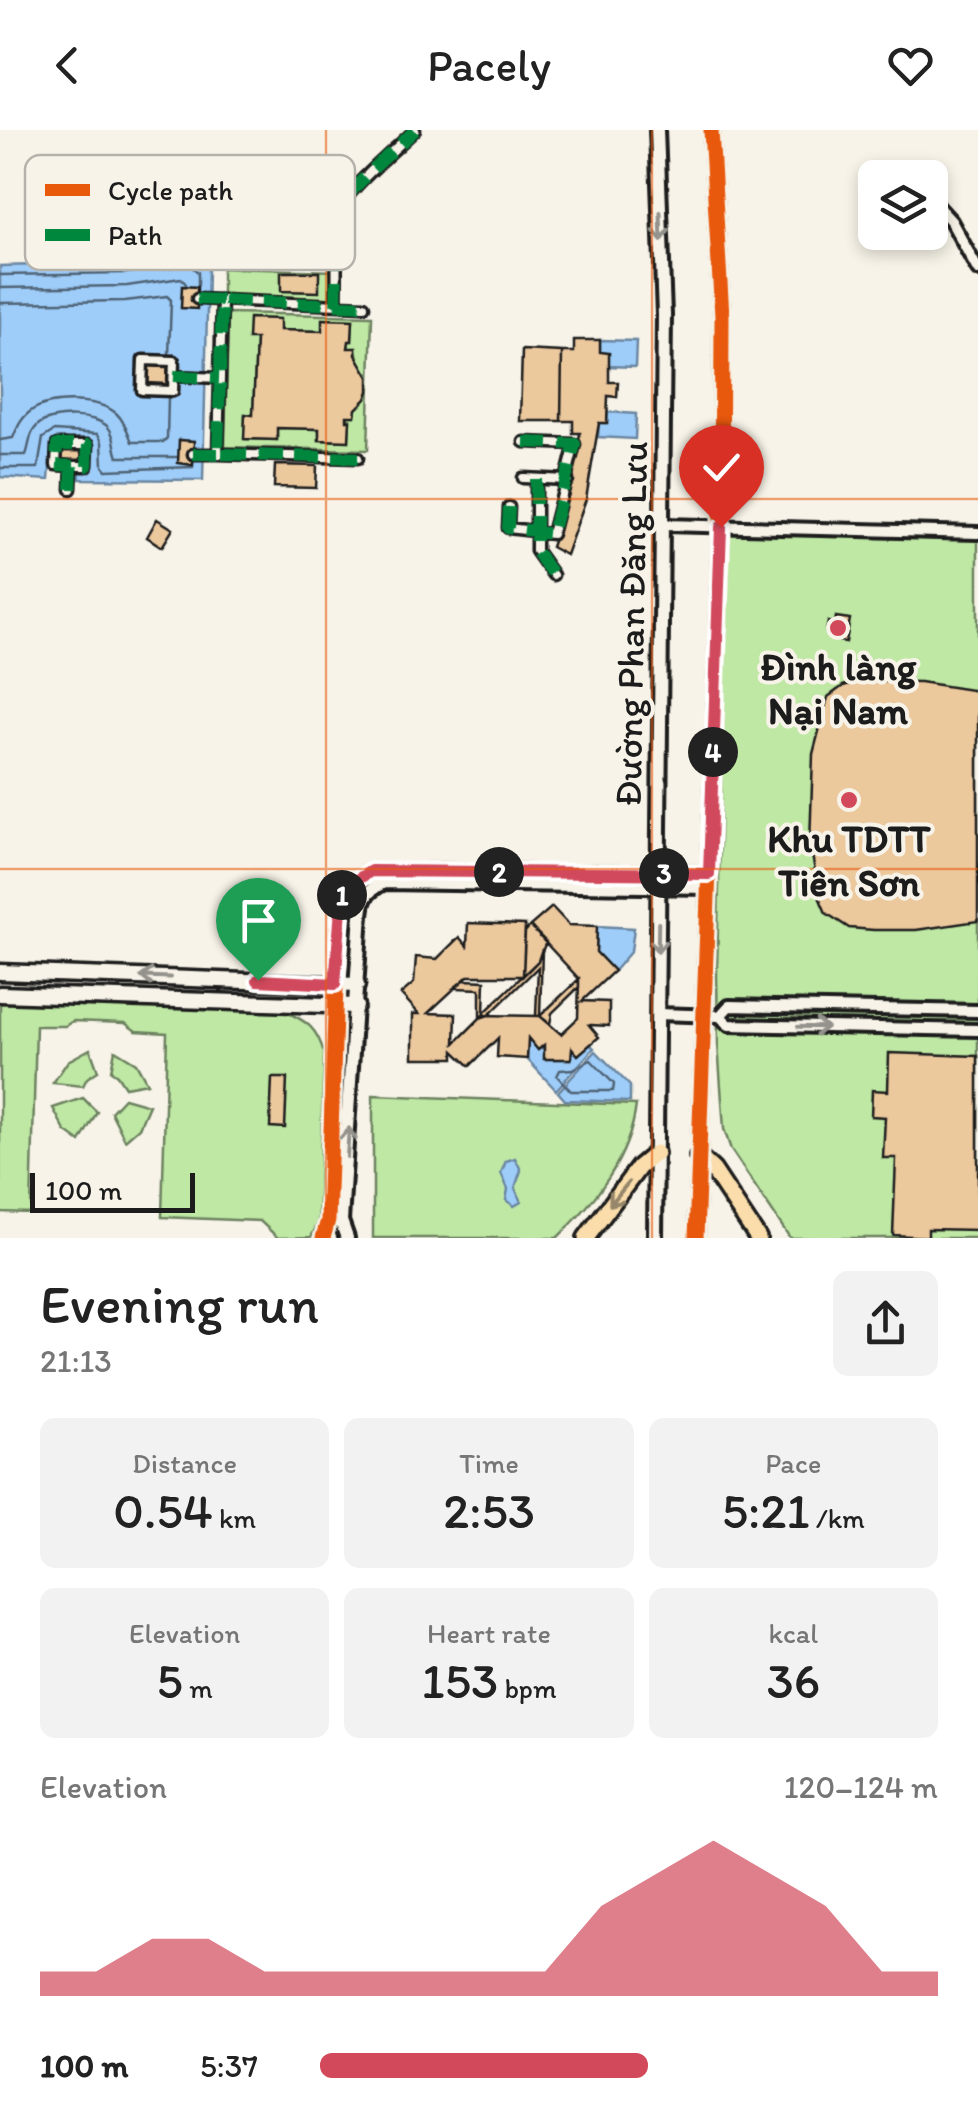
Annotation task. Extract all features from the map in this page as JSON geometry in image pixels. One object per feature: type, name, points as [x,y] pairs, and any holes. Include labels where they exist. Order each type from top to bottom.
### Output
[{"type":"main road","points":[[356,1006],[5,994],[5,972],[358,985]]},
{"type":"main road","points":[[202,1001],[203,978]]},
{"type":"main road","points":[[586,1238],[639,1167],[656,1153]]},
{"type":"main road","points":[[698,1156],[713,1170],[758,1238]]},
{"type":"street","points":[[355,189],[415,130]]},
{"type":"street","name":"Đường Phan Đăng Lưu","points":[[655,1238],[664,315],[657,130]]},
{"type":"street","points":[[696,1238],[721,527],[722,316],[711,130]]},
{"type":"street","points":[[948,218],[975,257],[978,270]]},
{"type":"street","points":[[336,270],[336,304]]},
{"type":"street","points":[[197,299],[364,306]]},
{"type":"street","points":[[218,454],[222,300]]},
{"type":"street","points":[[143,360],[174,361],[174,376],[173,391],[142,390],[143,360]]},
{"type":"street","points":[[174,376],[220,378]]},
{"type":"street","points":[[509,507],[508,528],[552,534],[568,480],[575,444],[524,442]]},
{"type":"street","points":[[57,445],[88,445],[87,466],[72,466],[56,466],[57,445]]},
{"type":"street","points":[[193,454],[358,458]]},
{"type":"street","points":[[71,489],[72,466]]},
{"type":"street","points":[[522,478],[568,480]]},
{"type":"street","points":[[536,479],[534,532],[539,559],[553,575]]},
{"type":"street","points":[[663,525],[978,534]]},
{"type":"street","points":[[323,1238],[328,1220],[335,984],[342,896],[350,884],[371,871],[708,881]]},
{"type":"street","points":[[347,1238],[342,1221],[356,1006],[364,898],[370,889],[384,882],[659,879]]},
{"type":"street","points":[[720,1016],[730,1006],[978,1010]]},
{"type":"street","points":[[657,1014],[720,1016],[728,1025],[978,1030]]},
{"type":"green space","points":[[222,270],[336,271],[336,300],[222,296]]},
{"type":"green space","points":[[228,313],[372,316],[368,450],[225,447]],"holes":[[[323,319],[353,320],[348,348],[356,349],[368,387],[355,416],[347,416],[349,441],[319,440],[319,429],[277,428],[277,440],[245,439],[245,415],[253,415],[256,339],[249,338],[280,330],[322,331]]]},
{"type":"green space","name":"Khu TDTT Tiên Sơn","points":[[727,532],[978,538],[978,1238],[790,1238],[731,1150],[724,1129],[717,972]]},
{"type":"green space","points":[[0,1001],[284,1011],[305,1022],[318,1037],[324,1053],[318,1223],[311,1237],[278,1238],[260,1221],[162,1217],[167,1033],[136,1031],[125,1023],[73,1021],[65,1026],[36,1026],[31,1213],[0,1212]]},
{"type":"green space","points":[[90,1049],[98,1071],[83,1086],[53,1083],[68,1061]]},
{"type":"green space","points":[[115,1050],[136,1063],[147,1083],[125,1087],[111,1071]]},
{"type":"green space","points":[[373,1095],[636,1105],[626,1143],[608,1178],[557,1238],[373,1238]]},
{"type":"green space","points":[[83,1098],[97,1112],[80,1142],[65,1131],[53,1108]]},
{"type":"green space","points":[[124,1098],[149,1105],[139,1128],[125,1140],[111,1112]]},
{"type":"water","points":[[25,265],[25,270],[208,270],[203,480],[80,479],[79,469],[92,469],[92,441],[52,441],[49,480],[0,477],[0,266]]},
{"type":"water","points":[[600,340],[636,341],[635,367],[608,366],[609,353],[600,352]]},
{"type":"water","points":[[608,412],[636,414],[635,439],[598,437],[599,423],[607,423]]},
{"type":"water","points":[[597,926],[634,928],[631,951],[614,971],[596,952]]},
{"type":"water","points":[[528,1038],[538,1050],[543,1046],[545,1059],[571,1059],[572,1048],[578,1055],[590,1044],[594,1048],[556,1090],[527,1059]]},
{"type":"water","points":[[596,1051],[630,1086],[630,1102],[565,1100],[558,1092]]},
{"type":"water","points":[[515,1158],[521,1170],[515,1188],[521,1202],[514,1206],[506,1200],[508,1189],[501,1173],[506,1161]]},
{"type":"building","points":[[281,272],[319,272],[319,292],[281,291]]},
{"type":"building","points":[[182,286],[197,287],[197,309],[181,308]]},
{"type":"building","points":[[249,318],[280,319],[280,330],[322,331],[322,319],[353,320],[348,348],[356,348],[369,377],[369,391],[355,416],[347,416],[349,441],[319,440],[319,429],[277,428],[277,440],[244,439],[245,414],[253,415],[256,339],[248,339]]},
{"type":"building","points":[[574,340],[600,340],[600,352],[609,353],[609,382],[618,382],[617,397],[608,396],[607,423],[599,423],[586,499],[566,555],[551,547],[572,484],[580,433],[573,433],[573,421],[561,421],[562,352],[574,352]]},
{"type":"building","points":[[522,350],[562,352],[561,421],[520,421]]},
{"type":"building","points":[[148,365],[168,366],[167,384],[147,383]]},
{"type":"building","points":[[179,440],[194,441],[193,465],[178,463]]},
{"type":"building","points":[[59,447],[86,447],[85,464],[58,463]]},
{"type":"building","points":[[275,465],[317,466],[316,488],[274,487]]},
{"type":"building","points":[[157,519],[173,529],[162,547],[147,537]]},
{"type":"building","name":"Đình làng Nại Nam","points":[[836,617],[850,619],[846,642],[832,640],[833,633],[826,632],[828,622],[835,623]]},
{"type":"building","points":[[861,681],[920,682],[978,691],[978,921],[916,930],[874,930],[849,928],[826,913],[810,844],[813,754],[828,697],[843,686]]},
{"type":"building","points":[[552,907],[569,925],[597,926],[596,952],[614,971],[582,1001],[609,1002],[609,1026],[589,1025],[599,1037],[578,1055],[572,1048],[571,1059],[544,1059],[544,1045],[538,1050],[528,1038],[527,1059],[497,1057],[498,1038],[470,1066],[454,1051],[454,1058],[413,1058],[413,1014],[419,1014],[401,994],[414,983],[416,957],[437,959],[459,937],[467,946],[468,923],[525,925],[523,976],[468,976],[428,1013],[456,1014],[455,1043],[483,1015],[540,1016],[561,1034],[578,1018],[579,979],[530,926]]},
{"type":"building","points":[[530,926],[546,942],[538,961],[523,976],[525,932]]},
{"type":"building","points":[[542,949],[540,1016],[536,1016],[538,967],[489,1015],[480,1018],[480,989],[454,988],[464,980],[485,981],[484,1013],[538,961]]},
{"type":"building","points":[[579,979],[579,987],[552,1013],[550,1024],[540,1016]]},
{"type":"building","points":[[889,1053],[978,1056],[978,1230],[928,1229],[928,1237],[893,1235],[896,1158],[883,1158],[885,1117],[871,1116],[872,1090],[888,1091]]},
{"type":"building","points":[[272,1078],[287,1078],[285,1128],[270,1127]]},
{"type":"marked path","points":[[355,188],[415,130]]},
{"type":"marked path","points":[[336,305],[337,270]]},
{"type":"marked path","points":[[197,299],[222,300]]},
{"type":"marked path","points":[[358,458],[218,454],[222,300],[364,306]]},
{"type":"marked path","points":[[174,376],[219,378]]},
{"type":"marked path","points":[[524,442],[575,444],[552,534],[534,532]]},
{"type":"marked path","points":[[71,489],[72,466],[87,466],[88,445],[57,445],[56,465],[72,466]]},
{"type":"marked path","points":[[193,454],[218,454]]},
{"type":"marked path","points":[[536,479],[536,551],[553,575]]},
{"type":"marked path","points":[[509,507],[508,528],[534,531]]},
{"type":"cycle path","points":[[696,1238],[721,527],[722,316],[711,130]]},
{"type":"cycle path","points":[[323,1238],[328,1220],[338,927],[344,898],[354,882],[381,870],[709,874]]},
{"type":"place","name":"Đình làng Nại Nam","points":[[838,628]]},
{"type":"place","name":"Khu TDTT Tiên Sơn","points":[[849,800]]},
{"type":"route","points":[[258,980],[335,984],[342,896],[350,884],[371,871],[709,874],[721,527]]}]
